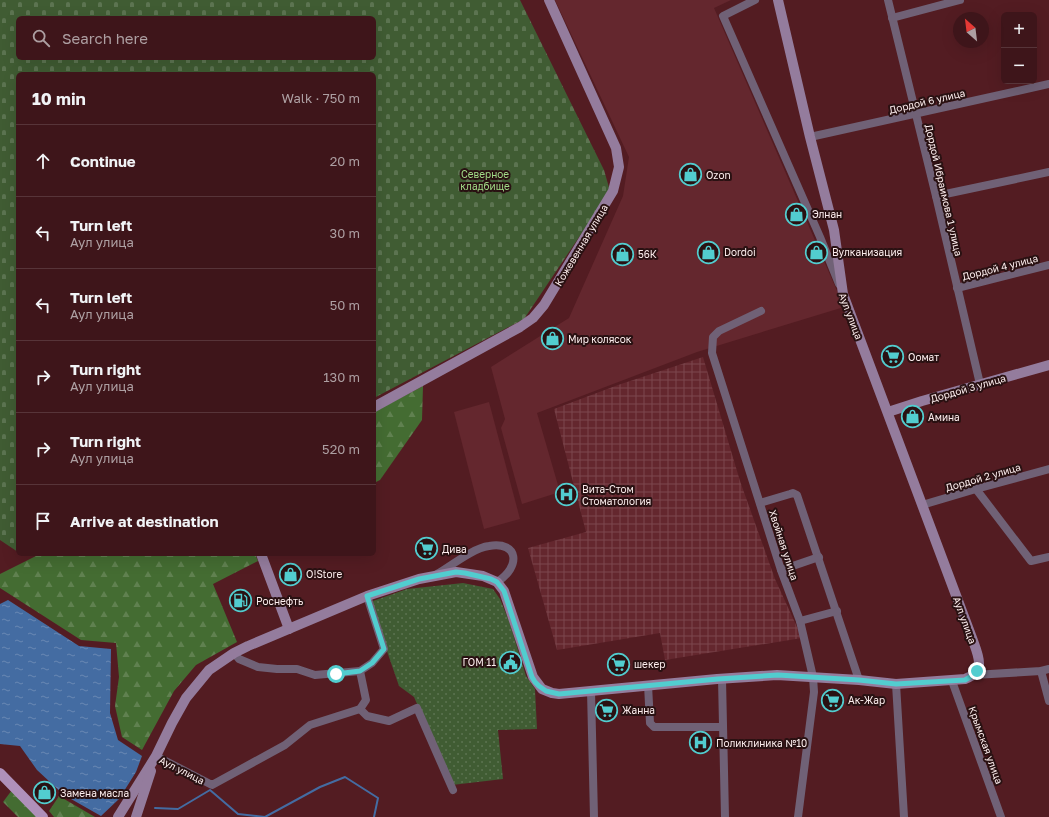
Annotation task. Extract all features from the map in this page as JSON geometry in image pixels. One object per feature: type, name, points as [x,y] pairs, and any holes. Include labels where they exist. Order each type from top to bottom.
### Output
[{"type":"main road","name":"Кожевенная улица","points":[[376,406],[507,335],[533,318],[544,305],[613,191],[619,167],[616,148],[549,0]]},
{"type":"main road","points":[[778,0],[810,137],[834,230],[843,294]]},
{"type":"main road","name":"Аул улица","points":[[843,294],[972,638],[979,659],[978,667],[974,674]]},
{"type":"main road","name":"Дордой 3 улица","points":[[888,412],[1049,365]]},
{"type":"main road","points":[[262,556],[289,629]]},
{"type":"main road","name":"Аул улица","points":[[156,756],[186,698],[209,670],[234,653],[367,596],[436,575],[456,572],[465,573],[483,576],[497,582]]},
{"type":"main road","points":[[497,582],[504,591],[532,677],[539,686],[546,691],[559,694],[648,685],[778,675],[896,684],[965,680],[974,674]]},
{"type":"main road","points":[[118,817],[156,756]]},
{"type":"main road","points":[[136,817],[156,756]]},
{"type":"main road","points":[[2,778],[43,817]]},
{"type":"street","name":"Аул улица","points":[[755,0],[723,16],[820,237],[843,294]]},
{"type":"street","name":"Дордой Ибраимова 1 улица","points":[[888,0],[980,384]]},
{"type":"street","points":[[892,18],[960,0]]},
{"type":"street","name":"Дордой 6 улица","points":[[810,137],[1049,84]]},
{"type":"street","points":[[936,196],[1049,172]]},
{"type":"street","name":"Дордой 4 улица","points":[[957,288],[1049,265]]},
{"type":"street","name":"Хвойная улица","points":[[761,311],[719,331],[713,337],[712,353],[781,570],[800,621],[813,677],[814,692],[798,817]]},
{"type":"street","name":"Дордой 2 улица","points":[[922,505],[1049,469]]},
{"type":"street","points":[[976,489],[1032,561],[1049,557]]},
{"type":"street","points":[[760,503],[793,493],[797,495],[837,610],[859,680]]},
{"type":"street","points":[[436,575],[472,552],[487,546],[497,545],[510,551],[514,562],[508,573],[497,582]]},
{"type":"street","points":[[781,570],[819,557]]},
{"type":"street","points":[[234,653],[239,659],[258,667],[298,669],[315,675],[360,671],[372,663],[384,649],[367,596]]},
{"type":"street","points":[[800,621],[837,610]]},
{"type":"street","points":[[974,674],[1045,670],[1049,701]]},
{"type":"street","points":[[360,671],[366,700],[360,709],[367,716],[389,721],[417,708],[453,790]]},
{"type":"street","points":[[722,679],[725,817]]},
{"type":"street","name":"Крымская улица","points":[[952,681],[1001,817]]},
{"type":"street","points":[[896,684],[904,817]]},
{"type":"street","points":[[648,685],[650,723],[654,727],[723,727]]},
{"type":"street","points":[[591,690],[594,817]]},
{"type":"street","name":"Аул улица","points":[[156,756],[212,785],[285,745],[310,725],[360,709]]},
{"type":"shaded area","name":"Dordoi","points":[[555,0],[731,0],[714,8],[844,307],[697,352],[537,413],[560,492],[522,504],[501,428],[505,419],[491,367],[569,318],[623,196],[629,157]]},
{"type":"shaded area","points":[[703,357],[740,481],[775,579],[802,638],[665,660],[660,633],[557,650],[528,548],[586,532],[554,409],[618,385]]},
{"type":"shaded area","points":[[489,402],[520,519],[484,529],[454,412]]},
{"type":"green space","name":"Северное кладбище","points":[[0,0],[520,0],[604,170],[610,191],[524,319],[376,397],[376,72],[16,72],[16,551],[0,540]]},
{"type":"green space","points":[[423,386],[422,420],[380,480],[376,482],[376,411]]},
{"type":"green space","points":[[36,556],[256,556],[258,561],[213,584],[237,642],[196,665],[174,691],[142,750],[122,737],[115,706],[119,677],[116,643],[81,640],[0,588],[0,574]]},
{"type":"green space","points":[[463,583],[493,589],[500,599],[509,621],[526,676],[535,689],[537,729],[498,730],[503,779],[452,785],[414,697],[399,686],[370,602],[407,589]]},
{"type":"green space","points":[[12,790],[40,817],[18,817],[3,802]]},
{"type":"green space","points":[[59,796],[95,817],[54,817],[49,811]]},
{"type":"water","points":[[8,600],[79,646],[111,649],[110,713],[118,740],[142,756],[136,772],[119,799],[101,816],[64,795],[37,770],[20,746],[0,744],[0,604]]},
{"type":"waterway","points":[[155,808],[178,809],[210,790],[238,814],[265,817],[320,787],[345,777],[378,798],[374,817]]},
{"type":"place","name":"Ozon","points":[[690,175]]},
{"type":"place","name":"Элнан","points":[[796,214]]},
{"type":"place","name":"Dordoi","points":[[709,252]]},
{"type":"place","name":"Вулканизация","points":[[816,252]]},
{"type":"place","name":"56К","points":[[623,254]]},
{"type":"place","name":"Мир колясок","points":[[552,339]]},
{"type":"place","name":"Оомат","points":[[893,357]]},
{"type":"place","name":"Амина","points":[[913,417]]},
{"type":"place","name":"Вита-Стом Стоматология","points":[[566,495]]},
{"type":"place","name":"Дива","points":[[426,549]]},
{"type":"place","name":"O!Store","points":[[290,574]]},
{"type":"place","name":"Роснефть","points":[[240,601]]},
{"type":"place","name":"ГОМ 11","points":[[511,662]]},
{"type":"place","name":"шекер","points":[[618,664]]},
{"type":"place","name":"Ак-Жар","points":[[832,700]]},
{"type":"place","name":"Жанна","points":[[607,710]]},
{"type":"place","name":"Поликлиника №10","points":[[701,743]]},
{"type":"place","name":"Замена масла","points":[[45,793]]},
{"type":"route","points":[[336,674],[360,671],[372,663],[384,649],[367,596],[419,579],[456,572],[483,576],[497,582],[501,586],[518,630],[532,677],[542,689],[552,693],[559,694],[718,679],[778,675],[896,684],[965,680],[977,671]]}]
